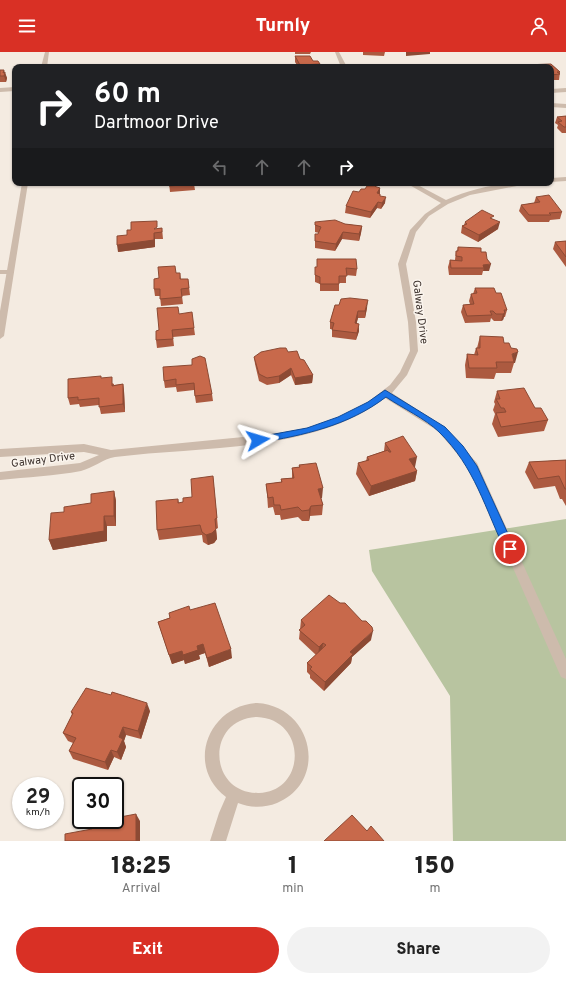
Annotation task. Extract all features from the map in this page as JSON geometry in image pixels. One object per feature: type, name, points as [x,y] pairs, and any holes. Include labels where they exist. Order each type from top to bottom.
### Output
[{"type":"street","points":[[45,64],[47,52]]},
{"type":"street","points":[[336,52],[342,64]]},
{"type":"street","points":[[0,90],[12,89]]},
{"type":"street","points":[[554,91],[566,90]]},
{"type":"street","points":[[0,96],[12,96]]},
{"type":"street","points":[[554,105],[566,106]]},
{"type":"street","points":[[554,180],[565,180]]},
{"type":"street","points":[[0,336],[25,186]]},
{"type":"street","points":[[415,186],[446,203]]},
{"type":"street","name":"Galway Drive","points":[[0,476],[81,467],[111,454],[280,437],[308,431],[341,420],[371,404],[393,387],[404,373],[414,351],[412,322],[402,264],[413,232],[427,215],[446,203],[468,193],[506,186]]},
{"type":"street","points":[[385,393],[442,429],[472,466],[566,673]]},
{"type":"street","name":"Galway Drive","points":[[0,453],[84,448],[111,454]]},
{"type":"street","points":[[262,709],[276,713],[288,721],[296,732],[301,746],[301,760],[297,774],[288,787],[276,796],[262,800],[248,800],[234,795],[222,785],[214,771],[212,755],[215,740],[222,726],[234,716],[247,710],[262,709]]},
{"type":"street","points":[[218,841],[226,813],[234,795]]},
{"type":"lane","points":[[0,272],[11,272]]},
{"type":"green space","points":[[566,519],[566,841],[453,841],[450,696],[372,571],[369,550]]},
{"type":"building","points":[[295,56],[310,56],[313,61],[318,61],[320,64],[299,64]]},
{"type":"building","points":[[554,67],[560,72],[557,72],[560,74],[554,75]]},
{"type":"building","points":[[0,70],[4,70],[4,76],[0,76]]},
{"type":"building","points":[[566,116],[566,127],[564,127],[558,122],[562,121],[557,117]]},
{"type":"building","points":[[367,186],[380,188],[377,193],[380,194],[380,196],[386,197],[382,203],[378,202],[371,212],[346,206],[353,191],[359,192]]},
{"type":"building","points":[[549,195],[562,212],[549,213],[551,215],[529,215],[521,205],[540,202],[536,197]]},
{"type":"building","points":[[482,210],[494,216],[490,218],[500,222],[479,235],[462,226],[467,224],[465,222]]},
{"type":"building","points":[[335,220],[345,224],[362,226],[359,234],[343,232],[336,244],[315,241],[315,234],[318,234],[321,227],[315,225],[315,222]]},
{"type":"building","points":[[157,221],[157,227],[154,229],[162,228],[162,232],[154,233],[154,240],[117,245],[117,236],[127,235],[127,230],[131,230],[131,222]]},
{"type":"building","points":[[566,241],[566,257],[555,242]]},
{"type":"building","points":[[458,247],[481,248],[481,252],[486,252],[487,259],[491,264],[483,265],[484,268],[451,268],[450,260],[462,261],[462,257],[456,256]]},
{"type":"building","points":[[317,259],[356,259],[357,269],[346,268],[347,276],[339,276],[339,284],[320,284],[320,277],[315,275]]},
{"type":"building","points":[[175,266],[176,273],[180,273],[180,279],[188,279],[189,288],[181,289],[182,297],[160,299],[160,289],[154,289],[154,279],[159,278],[158,267]]},
{"type":"building","points":[[475,288],[494,288],[496,293],[501,293],[507,310],[504,310],[505,313],[496,314],[493,311],[490,311],[492,315],[467,316],[463,305],[474,304],[471,294],[477,293]]},
{"type":"building","points":[[350,298],[368,300],[365,311],[358,311],[355,323],[359,324],[357,333],[332,330],[334,323],[330,322],[335,305],[339,305],[341,299]]},
{"type":"building","points":[[178,307],[179,314],[192,312],[194,328],[172,330],[173,339],[156,340],[156,331],[159,330],[157,308]]},
{"type":"building","points":[[480,336],[503,337],[504,343],[509,343],[511,348],[517,349],[518,352],[512,354],[514,362],[496,362],[497,368],[469,368],[467,354],[478,355],[476,348],[480,348]]},
{"type":"building","points":[[286,348],[288,352],[297,351],[300,359],[304,360],[313,375],[295,378],[291,368],[279,376],[267,378],[259,374],[254,357],[261,352]]},
{"type":"building","points":[[200,356],[205,358],[212,394],[195,396],[194,383],[176,385],[176,379],[164,381],[163,367],[192,365],[192,359]]},
{"type":"building","points":[[101,376],[101,378],[112,377],[112,386],[123,384],[123,404],[99,407],[99,398],[78,400],[78,397],[68,398],[68,379]]},
{"type":"building","points":[[524,388],[535,408],[541,408],[548,420],[501,427],[496,413],[506,412],[504,408],[501,408],[496,399],[500,399],[497,391]]},
{"type":"building","points":[[403,436],[417,457],[409,459],[417,471],[371,486],[358,463],[369,460],[367,457],[388,450],[391,452],[385,443]]},
{"type":"building","points":[[566,460],[566,489],[559,476],[538,479],[529,462]]},
{"type":"building","points":[[316,463],[323,488],[318,489],[323,505],[311,506],[309,510],[302,511],[298,507],[281,510],[280,505],[274,505],[273,497],[268,498],[266,484],[282,482],[281,479],[294,478],[292,468],[300,467],[299,465]]},
{"type":"building","points":[[213,476],[217,518],[215,519],[216,529],[212,533],[206,535],[202,532],[200,525],[157,530],[156,501],[178,499],[178,503],[183,502],[183,498],[192,497],[191,479]]},
{"type":"building","points":[[114,491],[114,516],[104,516],[104,531],[49,540],[51,513],[64,512],[64,507],[91,503],[91,494]]},
{"type":"building","points":[[329,595],[340,603],[345,603],[362,621],[366,621],[372,627],[373,631],[350,652],[353,654],[325,682],[310,669],[312,667],[307,663],[326,645],[323,643],[319,647],[299,630],[305,625],[301,620]]},
{"type":"building","points":[[215,603],[231,649],[207,658],[203,644],[197,646],[198,650],[183,655],[182,651],[169,655],[158,622],[170,618],[169,613],[189,606],[190,610]]},
{"type":"building","points":[[86,688],[111,695],[112,692],[147,703],[138,731],[123,727],[119,737],[123,739],[117,752],[111,750],[105,762],[69,751],[76,738],[63,733],[73,713],[71,712]]},
{"type":"building","points":[[136,814],[136,841],[65,841],[65,834],[92,829],[124,829],[124,816]]},
{"type":"building","points":[[352,815],[367,831],[371,826],[384,841],[324,841]]},
{"type":"route","points":[[258,440],[308,431],[341,420],[371,404],[385,393],[442,429],[459,448],[472,466],[510,549]]}]
